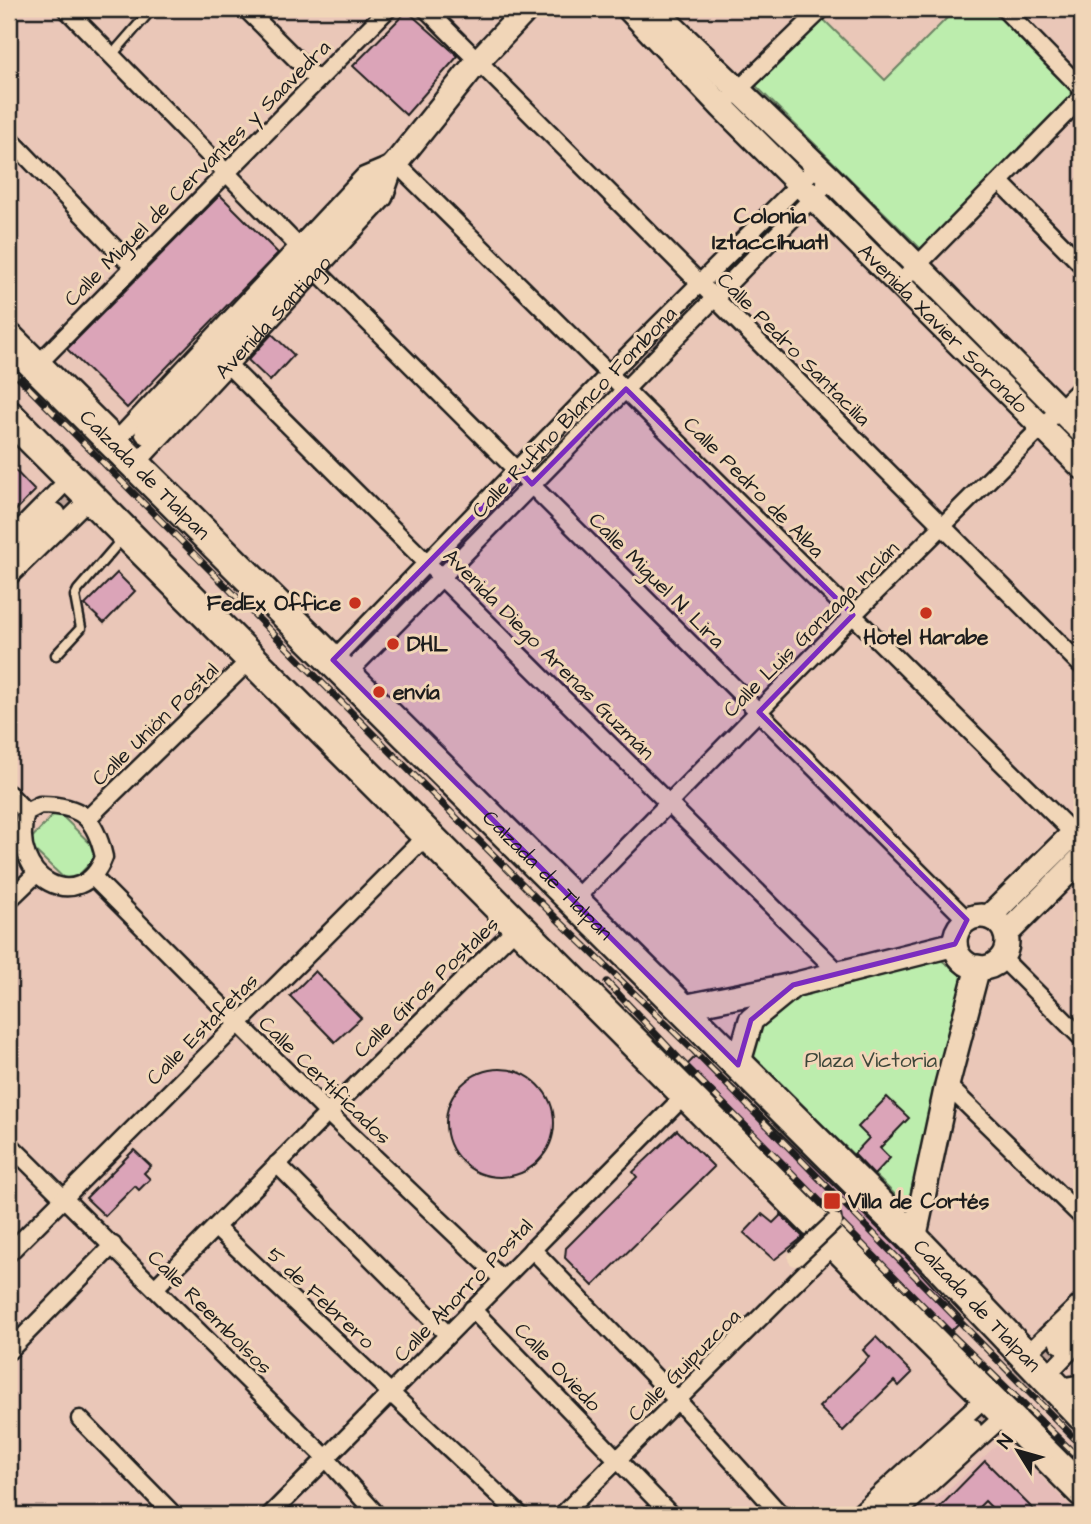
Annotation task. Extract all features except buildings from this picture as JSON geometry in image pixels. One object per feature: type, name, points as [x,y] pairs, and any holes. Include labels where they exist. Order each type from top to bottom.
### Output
[{"type":"highway","name":"Calzada de Tlalpan","points":[[9,339],[340,667],[678,1008],[1052,1376],[1082,1415]]},
{"type":"highway","points":[[9,416],[686,1094],[834,1233],[996,1405],[1082,1491]]},
{"type":"street","points":[[66,9],[298,246]]},
{"type":"street","points":[[246,9],[317,80]]},
{"type":"street","name":"Calle Miguel de Cervantes y Saavedra","points":[[36,366],[388,9]]},
{"type":"street","name":"Calle Pedro Santacilia","points":[[426,9],[1082,666]]},
{"type":"street","name":"Avenida Santiago","points":[[147,432],[396,163],[477,62],[527,9]]},
{"type":"street","name":"Avenida Xavier Sorondo","points":[[629,9],[729,99],[824,173],[1082,432]]},
{"type":"street","name":"Avenida Xavier Sorondo","points":[[654,9],[807,190],[1082,467]]},
{"type":"street","points":[[729,99],[822,9]]},
{"type":"street","points":[[1004,9],[1082,89]]},
{"type":"street","points":[[899,284],[1082,97]]},
{"type":"street","points":[[9,138],[134,267]]},
{"type":"street","name":"Avenida Santiago","points":[[114,443],[364,176],[396,163]]},
{"type":"street","name":"Avenida Santiago","points":[[136,464],[384,198],[396,163]]},
{"type":"street","name":"Calle Pedro de Alba","points":[[396,163],[853,615],[1079,833]]},
{"type":"street","name":"Calle Rufino Blanco Fombona","points":[[340,667],[428,563],[610,373],[824,173]]},
{"type":"street","points":[[1000,182],[1082,265]]},
{"type":"street","name":"Calle Rufino Blanco Fombona","points":[[340,667],[442,578],[714,299],[807,190]]},
{"type":"street","name":"Calle Miguel N. Lira","points":[[317,271],[759,712],[978,918]]},
{"type":"street","name":"Avenida Diego Arenas Guzmán","points":[[229,366],[839,972]]},
{"type":"street","name":"Calle Luis Gonzaga Inclán","points":[[572,902],[853,615],[1082,387]]},
{"type":"street","points":[[9,540],[80,488]]},
{"type":"street","points":[[9,577],[80,488]]},
{"type":"street","points":[[9,560],[54,515]]},
{"type":"street","name":"Calle Unión Postal","points":[[88,818],[251,659]]},
{"type":"street","points":[[9,794],[26,812]]},
{"type":"street","points":[[57,805],[73,808],[88,818],[95,827],[104,857],[93,877],[71,887],[52,884],[36,874],[27,862],[23,848],[21,829],[26,812],[40,806],[57,805]]},
{"type":"street","points":[[978,918],[996,920],[1006,934],[1007,946],[1002,958],[991,966],[978,967],[962,960],[955,944],[958,930],[978,918],[1079,833]]},
{"type":"street","name":"Calle Estafetas","points":[[9,1253],[426,836]]},
{"type":"street","points":[[1006,934],[1082,859]]},
{"type":"street","points":[[9,900],[36,874]]},
{"type":"street","name":"Calle Certificados","points":[[93,877],[328,1112],[502,1279]]},
{"type":"street","name":"Calle Giros Postales","points":[[156,1287],[328,1112],[518,926]]},
{"type":"street","points":[[678,1008],[793,985],[955,944]]},
{"type":"street","points":[[1002,958],[1082,1038]]},
{"type":"street","points":[[914,1239],[947,1085],[978,967]]},
{"type":"street","points":[[738,1065],[751,1020],[793,985]]},
{"type":"street","points":[[947,1085],[1082,1217]]},
{"type":"street","name":"Calle Ahorro Postal","points":[[270,1515],[686,1094]]},
{"type":"street","name":"Calle Reembolsos","points":[[9,1144],[326,1458],[377,1515]]},
{"type":"street","points":[[277,1164],[447,1334]]},
{"type":"street","name":"5 de Febrero","points":[[216,1228],[520,1515]]},
{"type":"street","points":[[796,1258],[834,1233]]},
{"type":"street","name":"Calle Guipuzcoa","points":[[562,1515],[679,1402],[834,1233]]},
{"type":"street","points":[[9,1352],[113,1245]]},
{"type":"street","points":[[531,1249],[679,1402],[781,1515]]},
{"type":"street","points":[[1052,1376],[1082,1301]]},
{"type":"street","name":"Calle Oviedo","points":[[472,1309],[671,1515]]},
{"type":"street","points":[[1052,1376],[1082,1320]]},
{"type":"street","points":[[858,1515],[996,1405]]},
{"type":"street","points":[[896,1515],[996,1405]]},
{"type":"street","points":[[80,1419],[173,1515]]},
{"type":"street","points":[[877,1515],[970,1430]]},
{"type":"lane","points":[[111,56],[152,9]]},
{"type":"lane","points":[[56,655],[81,628],[75,596],[78,590],[126,534]]},
{"type":"highlighted area","points":[[626,389],[853,615],[759,712],[967,920],[955,944],[793,985],[751,1020],[738,1065],[333,660],[519,470],[532,484]]},
{"type":"shaded area","points":[[1003,1439],[1079,1515],[922,1515]]},
{"type":"green space","points":[[956,9],[992,9],[1078,94],[922,250],[753,83],[820,16],[885,80]]},
{"type":"green space","points":[[57,811],[100,853],[70,884],[27,843]]},
{"type":"green space","name":"Plaza Victoria","points":[[941,960],[970,981],[909,1208],[749,1054],[752,1029],[786,1000]]},
{"type":"tunnel","points":[[54,515],[147,432]]},
{"type":"tunnel","points":[[970,1430],[1061,1341]]},
{"type":"railway","points":[[9,368],[556,918],[694,1051],[1082,1446]]},
{"type":"railway","points":[[607,982],[683,1063],[952,1335],[1082,1461]]},
{"type":"place","name":"FedEx Office","points":[[355,603]]},
{"type":"place","name":"Hotel Harabe","points":[[926,613]]},
{"type":"place","name":"DHL","points":[[393,644]]},
{"type":"place","name":"envía","points":[[379,692]]},
{"type":"place","name":"Villa de Cortés","points":[[832,1201]]},
{"type":"district","name":"Colonia Iztaccíhuatl","points":[[770,228]]}]
